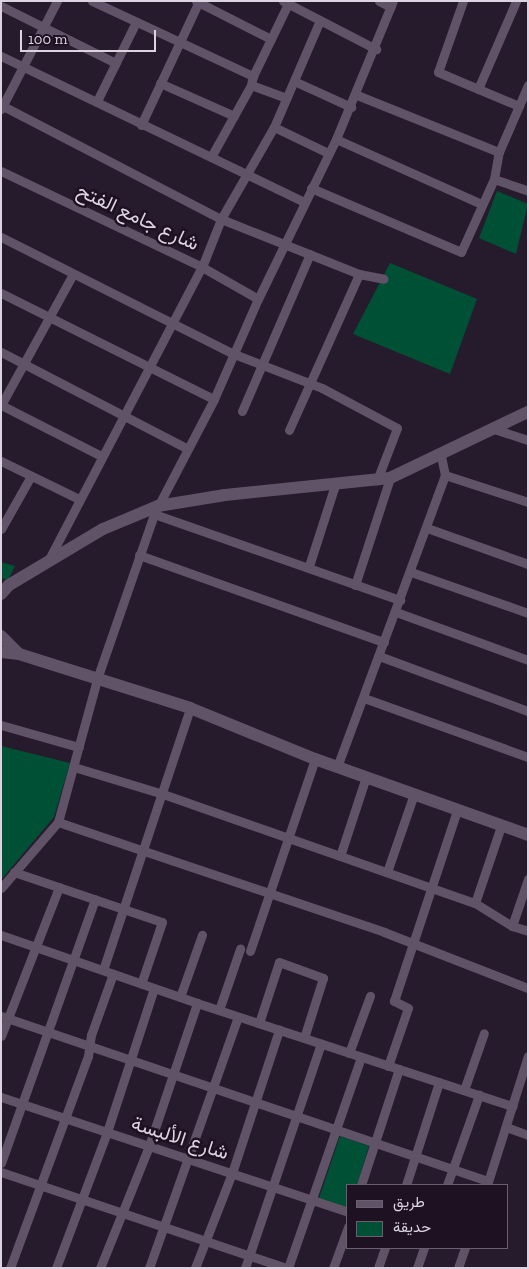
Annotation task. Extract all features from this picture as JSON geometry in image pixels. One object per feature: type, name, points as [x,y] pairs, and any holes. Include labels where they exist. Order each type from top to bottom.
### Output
[{"type":"main road","points":[[4,588],[103,529],[156,510],[193,499],[336,482],[390,478],[441,456],[528,412]]},
{"type":"main road","points":[[1,636],[19,654]]},
{"type":"main road","points":[[1,652],[19,654],[98,676],[190,708],[337,767],[528,835]]},
{"type":"street","points":[[57,1],[21,66],[2,106],[221,219],[359,274],[384,279]]},
{"type":"street","points":[[92,1],[286,98]]},
{"type":"street","points":[[1,888],[58,822],[98,676],[156,510],[186,448],[214,399],[284,243],[351,108],[376,49],[392,4],[379,1]]},
{"type":"street","points":[[463,1],[438,72],[518,106]]},
{"type":"street","points":[[478,89],[516,1]]},
{"type":"street","points":[[140,125],[198,2],[271,39]]},
{"type":"street","points":[[211,157],[252,81],[286,3],[376,49]]},
{"type":"street","points":[[1,6],[116,63]]},
{"type":"street","points":[[48,561],[101,456],[202,267],[221,219],[249,174],[274,127],[320,20]]},
{"type":"street","points":[[97,101],[136,22]]},
{"type":"street","points":[[1,56],[97,101],[140,125],[249,174],[304,202]]},
{"type":"street","points":[[294,81],[351,108]]},
{"type":"street","points":[[160,83],[234,116]]},
{"type":"street","points":[[311,188],[462,252],[481,204],[494,179],[499,152],[528,85]]},
{"type":"street","points":[[357,94],[499,152]]},
{"type":"street","points":[[274,127],[328,153]]},
{"type":"street","points":[[336,139],[481,204]]},
{"type":"street","name":"شارع جامع الفتح","points":[[1,171],[202,267],[258,299]]},
{"type":"street","points":[[494,179],[528,191]]},
{"type":"street","points":[[1,237],[234,354],[309,384],[397,428],[377,480]]},
{"type":"street","points":[[242,411],[310,254]]},
{"type":"street","points":[[73,274],[26,365],[1,405],[101,456]]},
{"type":"street","points":[[289,430],[359,274]]},
{"type":"street","points":[[1,293],[214,399]]},
{"type":"street","points":[[1,352],[186,448]]},
{"type":"street","points":[[494,429],[528,440]]},
{"type":"street","points":[[337,767],[427,528],[445,474],[441,456]]},
{"type":"street","points":[[1,461],[79,499]]},
{"type":"street","points":[[445,474],[528,502]]},
{"type":"street","points":[[1,530],[31,476]]},
{"type":"street","points":[[355,585],[390,478]]},
{"type":"street","points":[[309,566],[336,482]]},
{"type":"street","points":[[156,510],[400,600]]},
{"type":"street","points":[[427,528],[528,564]]},
{"type":"street","points":[[139,555],[384,642]]},
{"type":"street","points":[[411,572],[528,613]]},
{"type":"street","points":[[396,612],[528,660]]},
{"type":"street","points":[[379,656],[528,711]]},
{"type":"street","points":[[364,698],[528,757]]},
{"type":"street","points":[[103,970],[190,708]]},
{"type":"street","points":[[1,725],[79,747]]},
{"type":"street","points":[[250,951],[316,759]]},
{"type":"street","points":[[74,767],[163,794],[475,903],[512,926],[528,931]]},
{"type":"street","points":[[340,856],[366,777]]},
{"type":"street","points":[[387,872],[414,794]]},
{"type":"street","points":[[388,1066],[408,1008],[394,1001],[457,810]]},
{"type":"street","points":[[58,822],[269,893],[528,988]]},
{"type":"street","points":[[475,903],[501,826]]},
{"type":"street","points":[[14,872],[162,922],[141,984]]},
{"type":"street","points":[[512,926],[528,879]]},
{"type":"street","points":[[1,1036],[4,1018],[36,947],[59,887]]},
{"type":"street","points":[[1,1163],[75,961],[95,899]]},
{"type":"street","points":[[1,935],[238,1017],[513,1106]]},
{"type":"street","points":[[180,997],[202,935]]},
{"type":"street","points":[[219,1010],[240,949]]},
{"type":"street","points":[[259,1023],[279,962],[323,978],[304,1038]]},
{"type":"street","points":[[10,1268],[65,1118],[113,974]]},
{"type":"street","points":[[56,1268],[108,1132],[154,988]]},
{"type":"street","points":[[349,1053],[370,996]]},
{"type":"street","points":[[100,1268],[148,1146],[197,1003]]},
{"type":"street","points":[[149,1268],[189,1160],[238,1017]]},
{"type":"street","points":[[4,1018],[257,1102],[453,1169],[488,1183],[526,1068],[528,1056]]},
{"type":"street","points":[[195,1268],[232,1173],[257,1102],[279,1030]]},
{"type":"street","points":[[464,1090],[484,1033]]},
{"type":"street","points":[[245,1268],[251,1256],[321,1044]]},
{"type":"street","points":[[1,1172],[288,1268],[361,1057]]},
{"type":"street","points":[[361,1184],[399,1069]]},
{"type":"street","points":[[406,1184],[439,1082]]},
{"type":"street","points":[[447,1184],[480,1095]]},
{"type":"street","name":"شارع الألبسة","points":[[1,1097],[346,1211]]},
{"type":"street","points":[[506,1127],[528,1135]]},
{"type":"street","points":[[333,1268],[346,1232]]},
{"type":"street","points":[[378,1268],[385,1249]]},
{"type":"street","points":[[417,1268],[424,1249]]},
{"type":"street","points":[[458,1268],[462,1249]]},
{"type":"green space","points":[[497,191],[528,204],[516,254],[479,238]]},
{"type":"green space","points":[[390,263],[477,299],[450,374],[353,334]]},
{"type":"green space","points":[[1,562],[15,566],[8,580],[1,578]]},
{"type":"green space","points":[[1,746],[70,763],[54,817],[1,880]]},
{"type":"green space","points":[[340,1136],[369,1146],[357,1184],[346,1184],[346,1207],[319,1198]]}]
